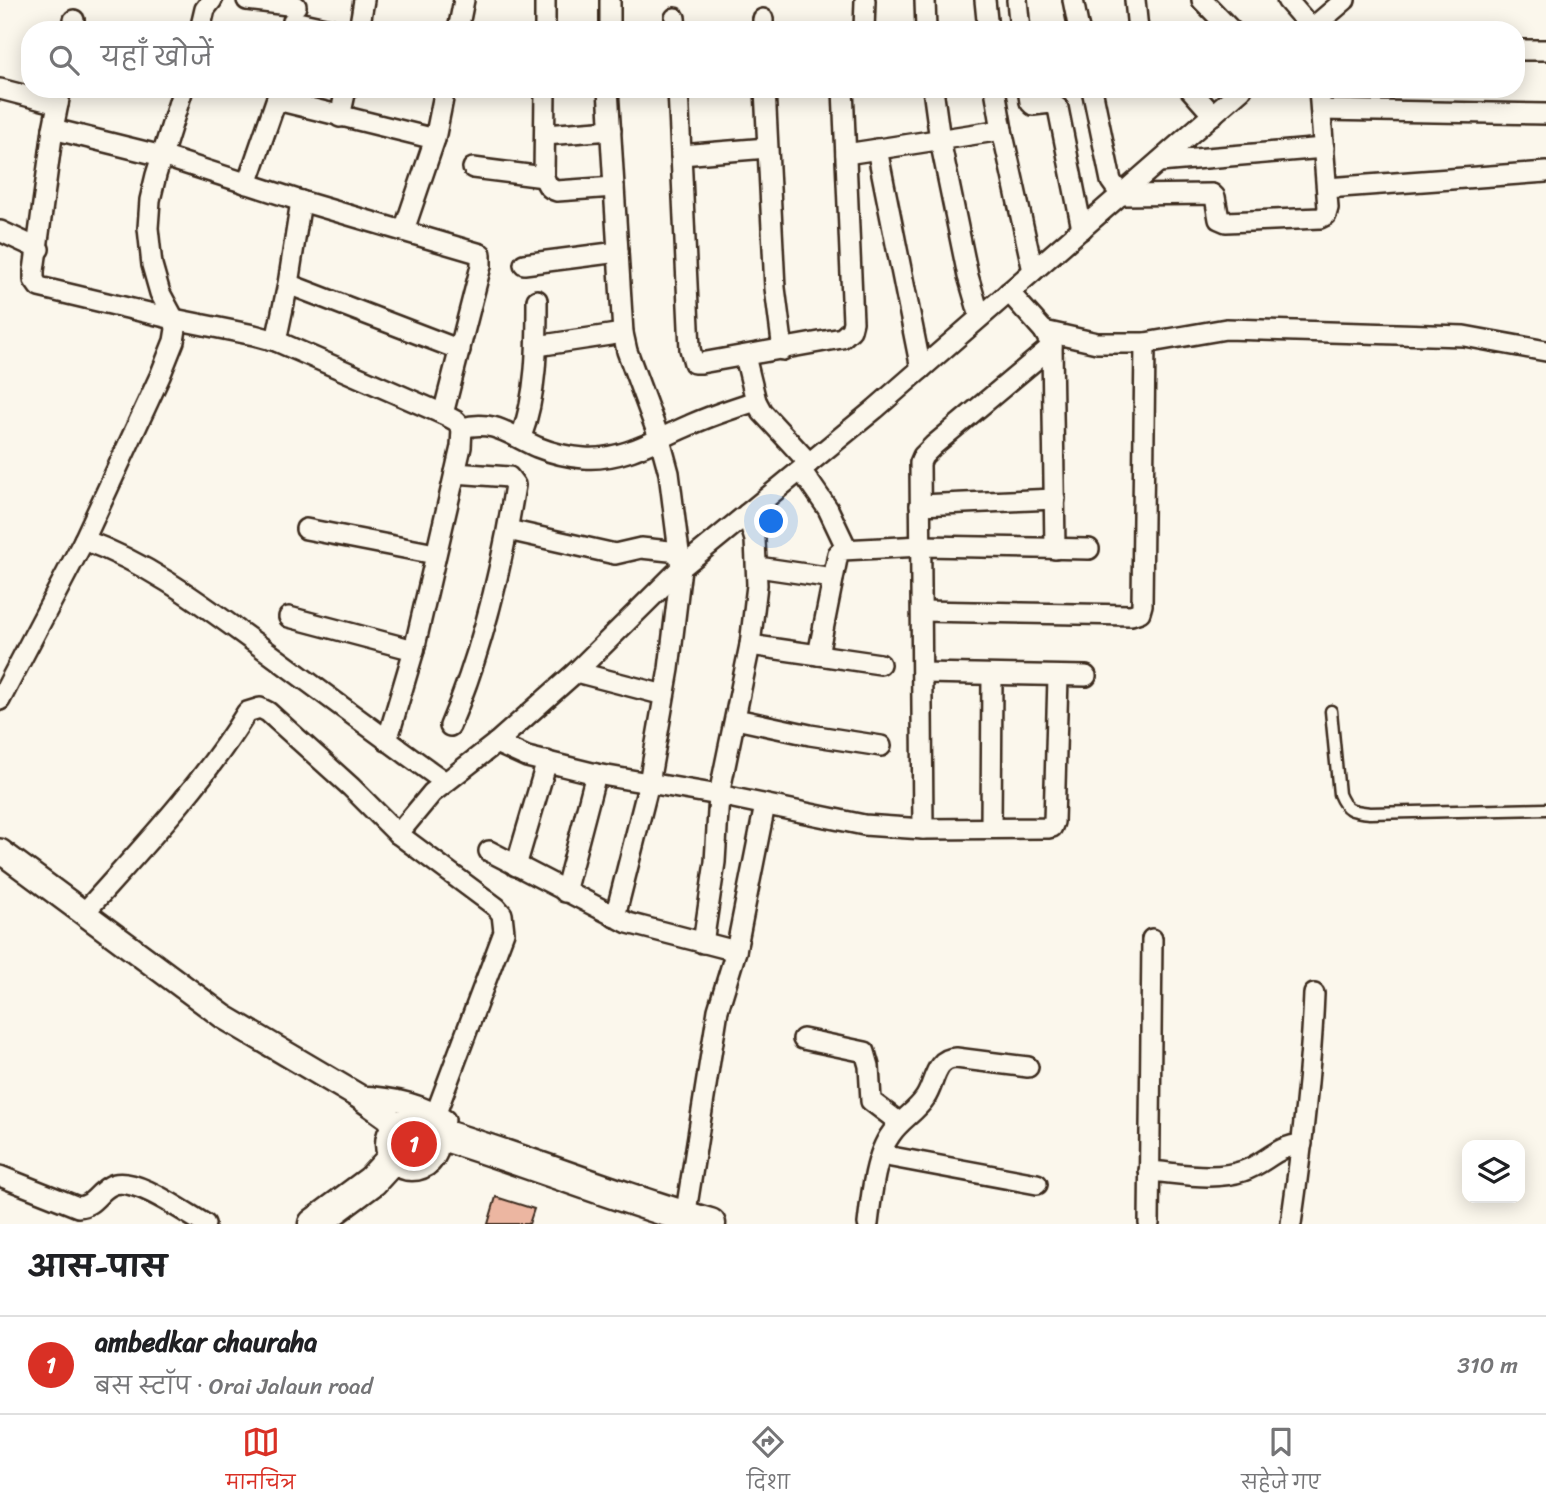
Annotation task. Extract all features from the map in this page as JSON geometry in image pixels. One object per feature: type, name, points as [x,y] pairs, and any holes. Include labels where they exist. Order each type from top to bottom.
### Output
[{"type":"main road","points":[[336,1224],[420,1143],[419,1123],[400,1126]]},
{"type":"main road","points":[[420,1143],[487,1160],[689,1222]]},
{"type":"main road","points":[[314,1224],[420,1143],[476,1144],[689,1222]]},
{"type":"street","points":[[202,21],[205,9],[212,0]]},
{"type":"street","points":[[247,0],[312,21]]},
{"type":"street","points":[[360,21],[364,0]]},
{"type":"street","points":[[460,21],[464,0]]},
{"type":"street","points":[[545,0],[545,21]]},
{"type":"street","points":[[610,0],[610,21]]},
{"type":"street","points":[[864,21],[865,0]]},
{"type":"street","points":[[925,0],[926,21]]},
{"type":"street","points":[[985,0],[987,21]]},
{"type":"street","points":[[1017,0],[1019,21]]},
{"type":"street","points":[[1073,0],[1077,21]]},
{"type":"street","points":[[1135,0],[1137,21]]},
{"type":"street","points":[[1202,0],[1222,21]]},
{"type":"street","points":[[1287,0],[1305,21]]},
{"type":"street","points":[[1321,21],[1345,0]]},
{"type":"street","points":[[1525,50],[1546,50]]},
{"type":"street","points":[[0,89],[21,91]]},
{"type":"street","points":[[59,98],[34,271],[34,280],[39,287],[276,341],[443,414],[462,428],[461,447],[414,650],[387,741]]},
{"type":"street","points":[[0,700],[84,540],[174,341],[174,319],[160,293],[152,265],[148,228],[150,200],[180,98]]},
{"type":"street","points":[[247,184],[278,98]]},
{"type":"street","points":[[287,98],[340,117],[435,139]]},
{"type":"street","points":[[340,117],[344,98]]},
{"type":"street","points":[[404,230],[435,139],[443,98]]},
{"type":"street","points":[[545,98],[544,177],[551,190],[614,187]]},
{"type":"street","points":[[609,98],[623,333],[669,473],[680,560],[664,695],[649,783],[615,917]]},
{"type":"street","points":[[678,98],[694,363],[842,338],[851,330],[853,322],[844,98]]},
{"type":"street","points":[[765,98],[775,288],[783,350]]},
{"type":"street","points":[[934,98],[940,140],[968,276],[980,317]]},
{"type":"street","points":[[997,98],[1033,271]]},
{"type":"street","points":[[1029,98],[1033,105],[1051,103],[1058,108],[1082,229]]},
{"type":"street","points":[[1094,98],[1111,181],[1121,195]]},
{"type":"street","points":[[1199,98],[1213,114]]},
{"type":"street","points":[[398,834],[432,793],[496,743],[576,672],[680,560],[747,514],[921,369],[1231,98]]},
{"type":"street","points":[[1121,195],[1212,194],[1219,219],[1226,222],[1320,218],[1326,215],[1328,208],[1320,98]]},
{"type":"street","points":[[1321,110],[1546,114]]},
{"type":"street","points":[[53,129],[162,156],[301,201],[481,254],[481,266],[443,414]]},
{"type":"street","points":[[545,135],[611,130]]},
{"type":"street","points":[[846,154],[1002,130]]},
{"type":"street","points":[[681,155],[767,148]]},
{"type":"street","points":[[1159,162],[1324,148]]},
{"type":"street","points":[[877,149],[921,369]]},
{"type":"street","points":[[473,168],[544,177]]},
{"type":"street","points":[[1327,188],[1546,172]]},
{"type":"street","points":[[276,341],[301,201]]},
{"type":"street","points":[[0,231],[39,249]]},
{"type":"street","points":[[524,264],[618,252]]},
{"type":"street","points":[[288,284],[460,350]]},
{"type":"street","points":[[1009,292],[1048,339],[1055,549]]},
{"type":"street","points":[[521,437],[528,418],[537,346],[537,300]]},
{"type":"street","points":[[923,829],[922,546],[919,469],[923,456],[1048,339],[1145,343],[1206,331],[1262,329],[1464,336],[1546,351]]},
{"type":"street","points":[[537,346],[623,333]]},
{"type":"street","points":[[922,611],[1131,615],[1140,612],[1143,579],[1145,343]]},
{"type":"street","points":[[745,356],[756,401],[805,466],[847,549]]},
{"type":"street","points":[[462,428],[481,425],[501,428],[535,446],[559,454],[585,458],[604,457],[660,440],[689,425],[756,401]]},
{"type":"street","points":[[450,726],[467,687],[478,649],[508,530],[515,485],[509,477],[455,473]]},
{"type":"street","points":[[920,505],[1055,499]]},
{"type":"street","points":[[702,943],[715,862],[719,795],[750,645],[758,566],[755,540],[747,514]]},
{"type":"street","points":[[306,529],[435,554]]},
{"type":"street","points":[[508,530],[615,554],[641,548],[680,560]]},
{"type":"street","points":[[84,540],[117,552],[181,589],[445,782]]},
{"type":"street","points":[[818,655],[838,554],[842,550],[922,546],[1089,549]]},
{"type":"street","points":[[758,566],[833,578]]},
{"type":"street","points":[[289,617],[414,650]]},
{"type":"street","points":[[750,645],[880,664]]},
{"type":"street","points":[[576,672],[664,695]]},
{"type":"street","points":[[923,673],[1086,676]]},
{"type":"street","points":[[992,676],[992,828]]},
{"type":"street","points":[[496,743],[527,757],[596,774],[719,795],[864,825],[923,829],[1048,828],[1052,827],[1054,822],[1058,677]]},
{"type":"street","points":[[84,913],[136,855],[228,742],[247,712],[254,708],[268,712],[351,787],[398,834],[502,914],[504,932],[491,972],[420,1143]]},
{"type":"street","points":[[736,719],[810,735],[881,746]]},
{"type":"street","points":[[516,866],[547,761]]},
{"type":"street","points":[[565,892],[596,774]]},
{"type":"street","points":[[689,1222],[716,1019],[736,951],[765,806]]},
{"type":"street","points":[[0,851],[225,1017],[358,1096],[400,1126]]},
{"type":"street","points":[[489,851],[628,923],[736,951]]},
{"type":"street","points":[[1149,1224],[1152,939]]},
{"type":"street","points":[[1290,1224],[1312,1054],[1314,994]]},
{"type":"street","points":[[803,1039],[865,1052],[869,1066],[871,1101],[900,1123]]},
{"type":"street","points":[[868,1224],[871,1194],[889,1136],[925,1098],[942,1062],[948,1058],[1028,1067]]},
{"type":"street","points":[[358,1096],[405,1102],[420,1143]]},
{"type":"street","points":[[1149,1171],[1226,1175],[1244,1171],[1287,1145],[1302,1144]]},
{"type":"street","points":[[881,1155],[1037,1184]]},
{"type":"street","points":[[0,1176],[78,1207],[94,1202],[108,1186],[127,1182],[139,1186],[205,1224]]},
{"type":"lane","points":[[1331,711],[1339,794],[1343,805],[1353,812],[1546,809]]},
{"type":"building","points":[[496,1197],[534,1209],[529,1224],[488,1224]]},
{"type":"place","name":"ambedkar chauraha","points":[[414,1144]]}]
